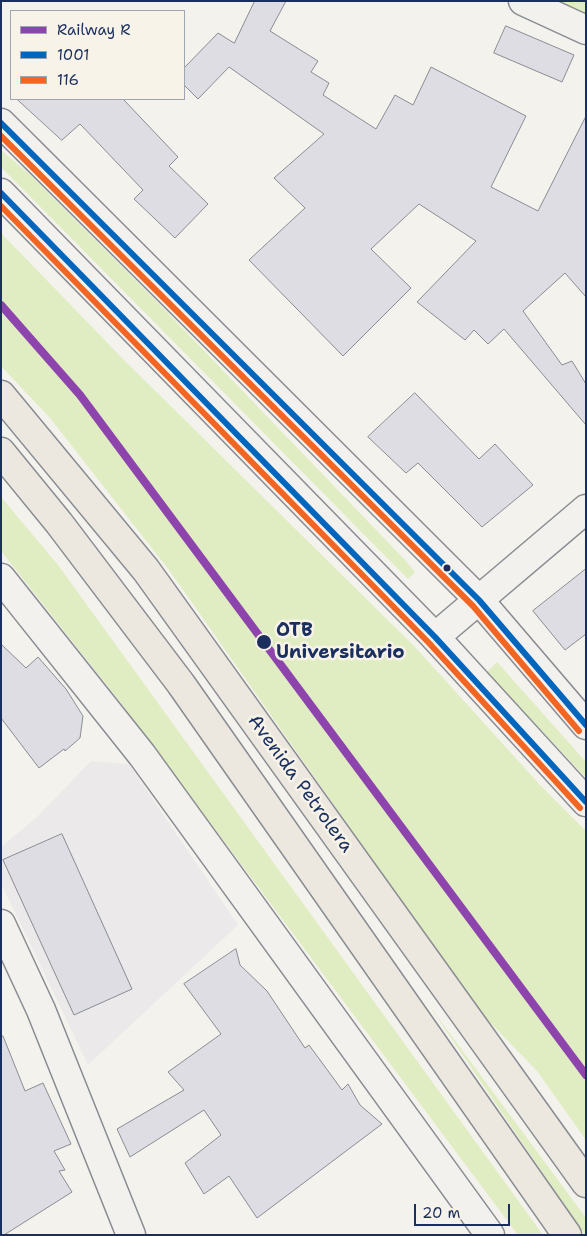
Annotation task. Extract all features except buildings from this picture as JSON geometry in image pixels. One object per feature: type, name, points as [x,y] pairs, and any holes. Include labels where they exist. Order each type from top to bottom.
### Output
[{"type":"highway","name":"Avenida Petrolera","points":[[1,395],[146,570],[586,1183]]},
{"type":"highway","name":"Avenida Petrolera","points":[[1,452],[59,523],[181,684],[567,1235]]},
{"type":"main road","points":[[523,1],[586,30]]},
{"type":"main road","points":[[1,122],[479,600],[586,724]]},
{"type":"main road","points":[[1,193],[435,637],[586,802]]},
{"type":"main road","points":[[435,637],[586,509]]},
{"type":"main road","points":[[1,578],[142,755],[490,1235]]},
{"type":"main road","points":[[1,924],[41,1010],[131,1235]]},
{"type":"shaded area","points":[[91,761],[129,764],[238,925],[88,1065],[1,883],[1,847],[38,816]]},
{"type":"green space","points":[[550,1],[586,1],[586,17]]},
{"type":"green space","points":[[1,150],[29,174],[162,307],[404,559],[415,572],[408,579],[1,167]]},
{"type":"green space","points":[[1,233],[123,359],[415,647],[540,785],[586,831],[586,1140],[537,1071],[478,1010],[169,570],[50,418],[1,366]]},
{"type":"green space","points":[[1,497],[58,565],[543,1235],[518,1235],[121,703],[1,551]]},
{"type":"green space","points":[[497,662],[586,762],[586,778],[487,672]]},
{"type":"green space","points":[[428,1004],[586,1218],[586,1235],[585,1235]]},
{"type":"rail line","name":"R","points":[[1,305],[80,395],[586,1075]]},
{"type":"transit line","name":"1001","points":[[1,123],[479,600],[586,725]]},
{"type":"transit line","name":"116","points":[[1,136],[473,606],[579,731]]},
{"type":"transit line","name":"1001","points":[[1,193],[435,637],[586,802]]},
{"type":"transit line","name":"116","points":[[1,206],[429,643],[580,808]]},
{"type":"place","name":"OTB Universitario","points":[[264,642]]}]
